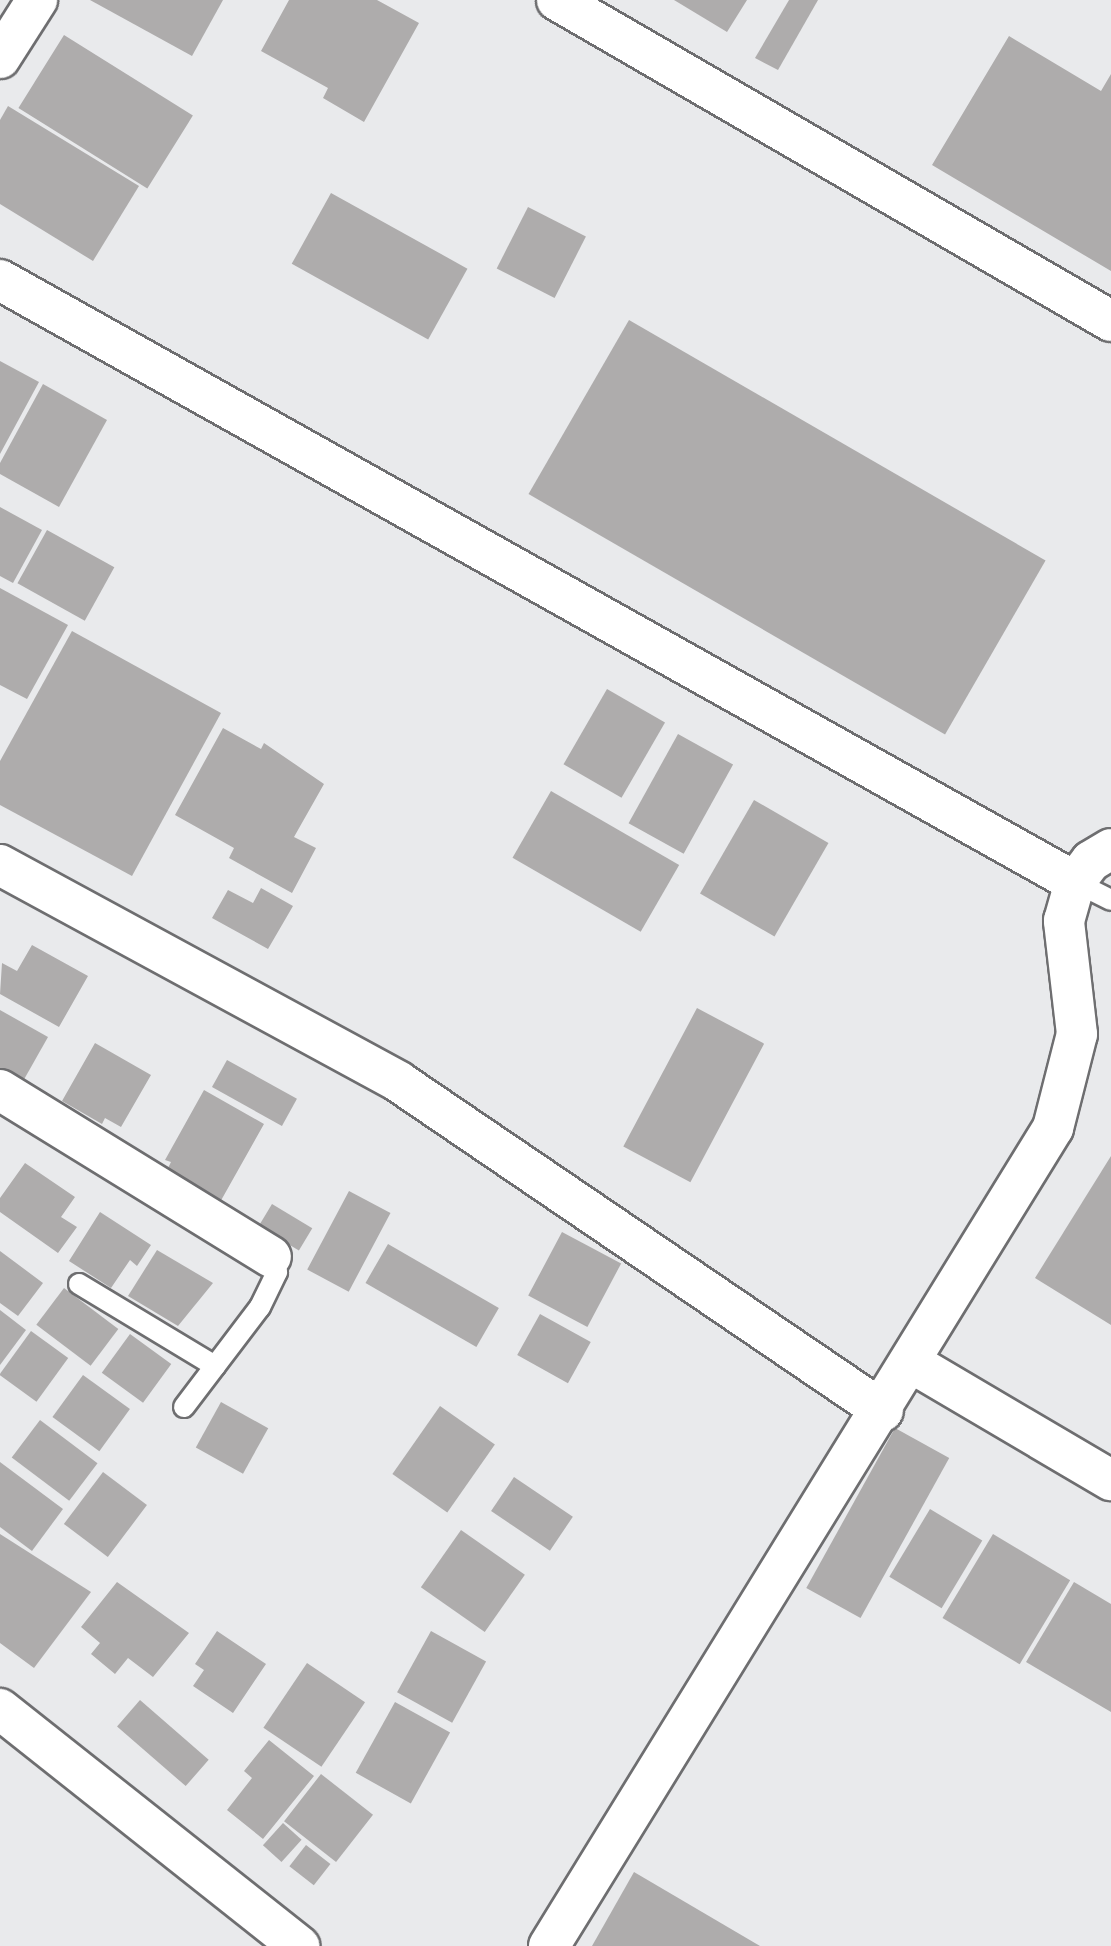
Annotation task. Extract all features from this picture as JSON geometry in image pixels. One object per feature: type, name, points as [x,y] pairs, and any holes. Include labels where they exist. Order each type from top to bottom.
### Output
[{"type":"street","points":[[0,58],[37,0]]},
{"type":"street","points":[[557,0],[1111,321]]},
{"type":"street","points":[[0,280],[1075,882]]},
{"type":"street","points":[[549,1946],[883,1411],[1053,1128],[1077,1034],[1064,921],[1075,882],[1091,861],[1111,849]]},
{"type":"street","points":[[0,865],[399,1082],[883,1411]]},
{"type":"street","points":[[0,1090],[271,1257]]},
{"type":"street","points":[[912,1363],[1111,1480]]},
{"type":"street","points":[[0,1709],[299,1946]]},
{"type":"lane","points":[[1075,882],[1111,900]]},
{"type":"lane","points":[[184,1407],[260,1307],[277,1272],[271,1257]]},
{"type":"lane","points":[[79,1284],[215,1366]]},
{"type":"building","points":[[90,0],[223,0],[192,56]]},
{"type":"building","points":[[289,0],[377,0],[419,23],[364,122],[323,98],[328,88],[261,51]]},
{"type":"building","points":[[674,0],[747,0],[727,32]]},
{"type":"building","points":[[789,0],[818,0],[778,70],[755,58]]},
{"type":"building","points":[[64,35],[193,116],[147,188],[18,108]]},
{"type":"building","points":[[1009,36],[1101,91],[1111,74],[1111,271],[932,165]]},
{"type":"building","points":[[8,106],[139,186],[93,261],[0,204],[0,120]]},
{"type":"building","points":[[331,193],[467,269],[428,339],[292,264]]},
{"type":"building","points":[[528,207],[586,237],[555,298],[497,268]]},
{"type":"building","points":[[629,320],[1046,560],[945,735],[528,494]]},
{"type":"building","points":[[0,361],[39,382],[0,454]]},
{"type":"building","points":[[43,384],[107,420],[59,507],[0,474],[0,463]]},
{"type":"building","points":[[0,507],[42,530],[13,583],[0,576]]},
{"type":"building","points":[[47,530],[114,567],[85,621],[17,583]]},
{"type":"building","points":[[0,588],[68,625],[27,699],[0,685]]},
{"type":"building","points":[[72,631],[221,713],[132,876],[0,805],[0,761]]},
{"type":"building","points":[[607,689],[665,722],[622,798],[564,764]]},
{"type":"building","points":[[223,728],[261,749],[264,743],[324,784],[294,837],[316,848],[292,893],[229,858],[234,848],[175,815]]},
{"type":"building","points":[[678,734],[733,765],[684,854],[629,823]]},
{"type":"building","points":[[551,791],[679,865],[641,932],[512,858]]},
{"type":"building","points":[[754,800],[828,843],[774,937],[700,894]]},
{"type":"building","points":[[261,888],[293,906],[268,949],[212,918],[228,890],[253,903]]},
{"type":"building","points":[[32,945],[88,976],[59,1027],[0,994],[2,963],[17,971]]},
{"type":"building","points":[[697,1008],[764,1044],[690,1182],[623,1147]]},
{"type":"building","points":[[0,1010],[48,1037],[22,1083],[0,1071]]},
{"type":"building","points":[[95,1043],[151,1075],[121,1127],[105,1118],[102,1124],[62,1101]]},
{"type":"building","points":[[227,1060],[297,1099],[282,1126],[212,1087]]},
{"type":"building","points":[[204,1090],[264,1124],[219,1204],[165,1174],[171,1162],[165,1160]]},
{"type":"building","points":[[1111,1156],[1111,1325],[1035,1278]]},
{"type":"building","points":[[25,1163],[75,1197],[61,1217],[77,1227],[58,1253],[0,1212],[0,1198]]},
{"type":"building","points":[[349,1191],[390,1213],[349,1292],[307,1270]]},
{"type":"building","points":[[272,1204],[312,1228],[299,1250],[259,1226]]},
{"type":"building","points":[[100,1212],[151,1245],[137,1266],[130,1260],[111,1288],[69,1261]]},
{"type":"building","points":[[562,1232],[621,1263],[587,1327],[528,1296]]},
{"type":"building","points":[[388,1244],[499,1308],[476,1347],[366,1283]]},
{"type":"building","points":[[157,1250],[213,1283],[178,1326],[128,1296]]},
{"type":"building","points":[[0,1251],[43,1283],[18,1316],[0,1303]]},
{"type":"building","points":[[64,1288],[118,1329],[91,1366],[36,1325]]},
{"type":"building","points":[[0,1310],[26,1330],[0,1365]]},
{"type":"building","points":[[540,1314],[591,1342],[568,1383],[517,1355]]},
{"type":"building","points":[[31,1331],[68,1358],[36,1402],[0,1375]]},
{"type":"building","points":[[130,1334],[171,1364],[143,1403],[102,1373]]},
{"type":"building","points":[[83,1375],[130,1409],[99,1451],[52,1417]]},
{"type":"building","points":[[221,1402],[268,1428],[243,1474],[196,1447]]},
{"type":"building","points":[[440,1406],[495,1444],[447,1512],[392,1474]]},
{"type":"building","points":[[40,1420],[98,1463],[69,1501],[12,1458]]},
{"type":"building","points":[[895,1428],[949,1458],[861,1618],[806,1588]]},
{"type":"building","points":[[0,1462],[63,1509],[32,1551],[0,1527]]},
{"type":"building","points":[[103,1472],[147,1505],[108,1557],[64,1524]]},
{"type":"building","points":[[514,1477],[573,1517],[550,1551],[491,1511]]},
{"type":"building","points":[[930,1509],[982,1540],[942,1608],[889,1577]]},
{"type":"building","points":[[461,1530],[525,1575],[485,1632],[421,1587]]},
{"type":"building","points":[[0,1534],[91,1592],[34,1668],[0,1643]]},
{"type":"building","points":[[993,1534],[1070,1580],[1020,1664],[943,1618]]},
{"type":"building","points":[[117,1582],[189,1633],[153,1677],[128,1658],[115,1674],[91,1654],[100,1643],[81,1627]]},
{"type":"building","points":[[1074,1582],[1111,1604],[1111,1712],[1026,1662]]},
{"type":"building","points":[[217,1631],[266,1664],[233,1713],[193,1686],[204,1670],[195,1664]]},
{"type":"building","points":[[431,1631],[486,1662],[452,1723],[397,1692]]},
{"type":"building","points":[[307,1663],[365,1702],[321,1767],[263,1728]]},
{"type":"building","points":[[140,1700],[209,1760],[186,1786],[117,1726]]},
{"type":"building","points":[[395,1702],[450,1733],[411,1803],[356,1773]]},
{"type":"building","points":[[269,1740],[314,1776],[263,1839],[227,1810],[252,1778],[244,1771]]},
{"type":"building","points":[[321,1774],[373,1815],[336,1862],[284,1821]]},
{"type":"building","points":[[283,1823],[302,1840],[282,1862],[263,1845]]},
{"type":"building","points":[[306,1845],[330,1864],[314,1885],[289,1866]]},
{"type":"building","points":[[634,1872],[760,1946],[592,1946]]}]
